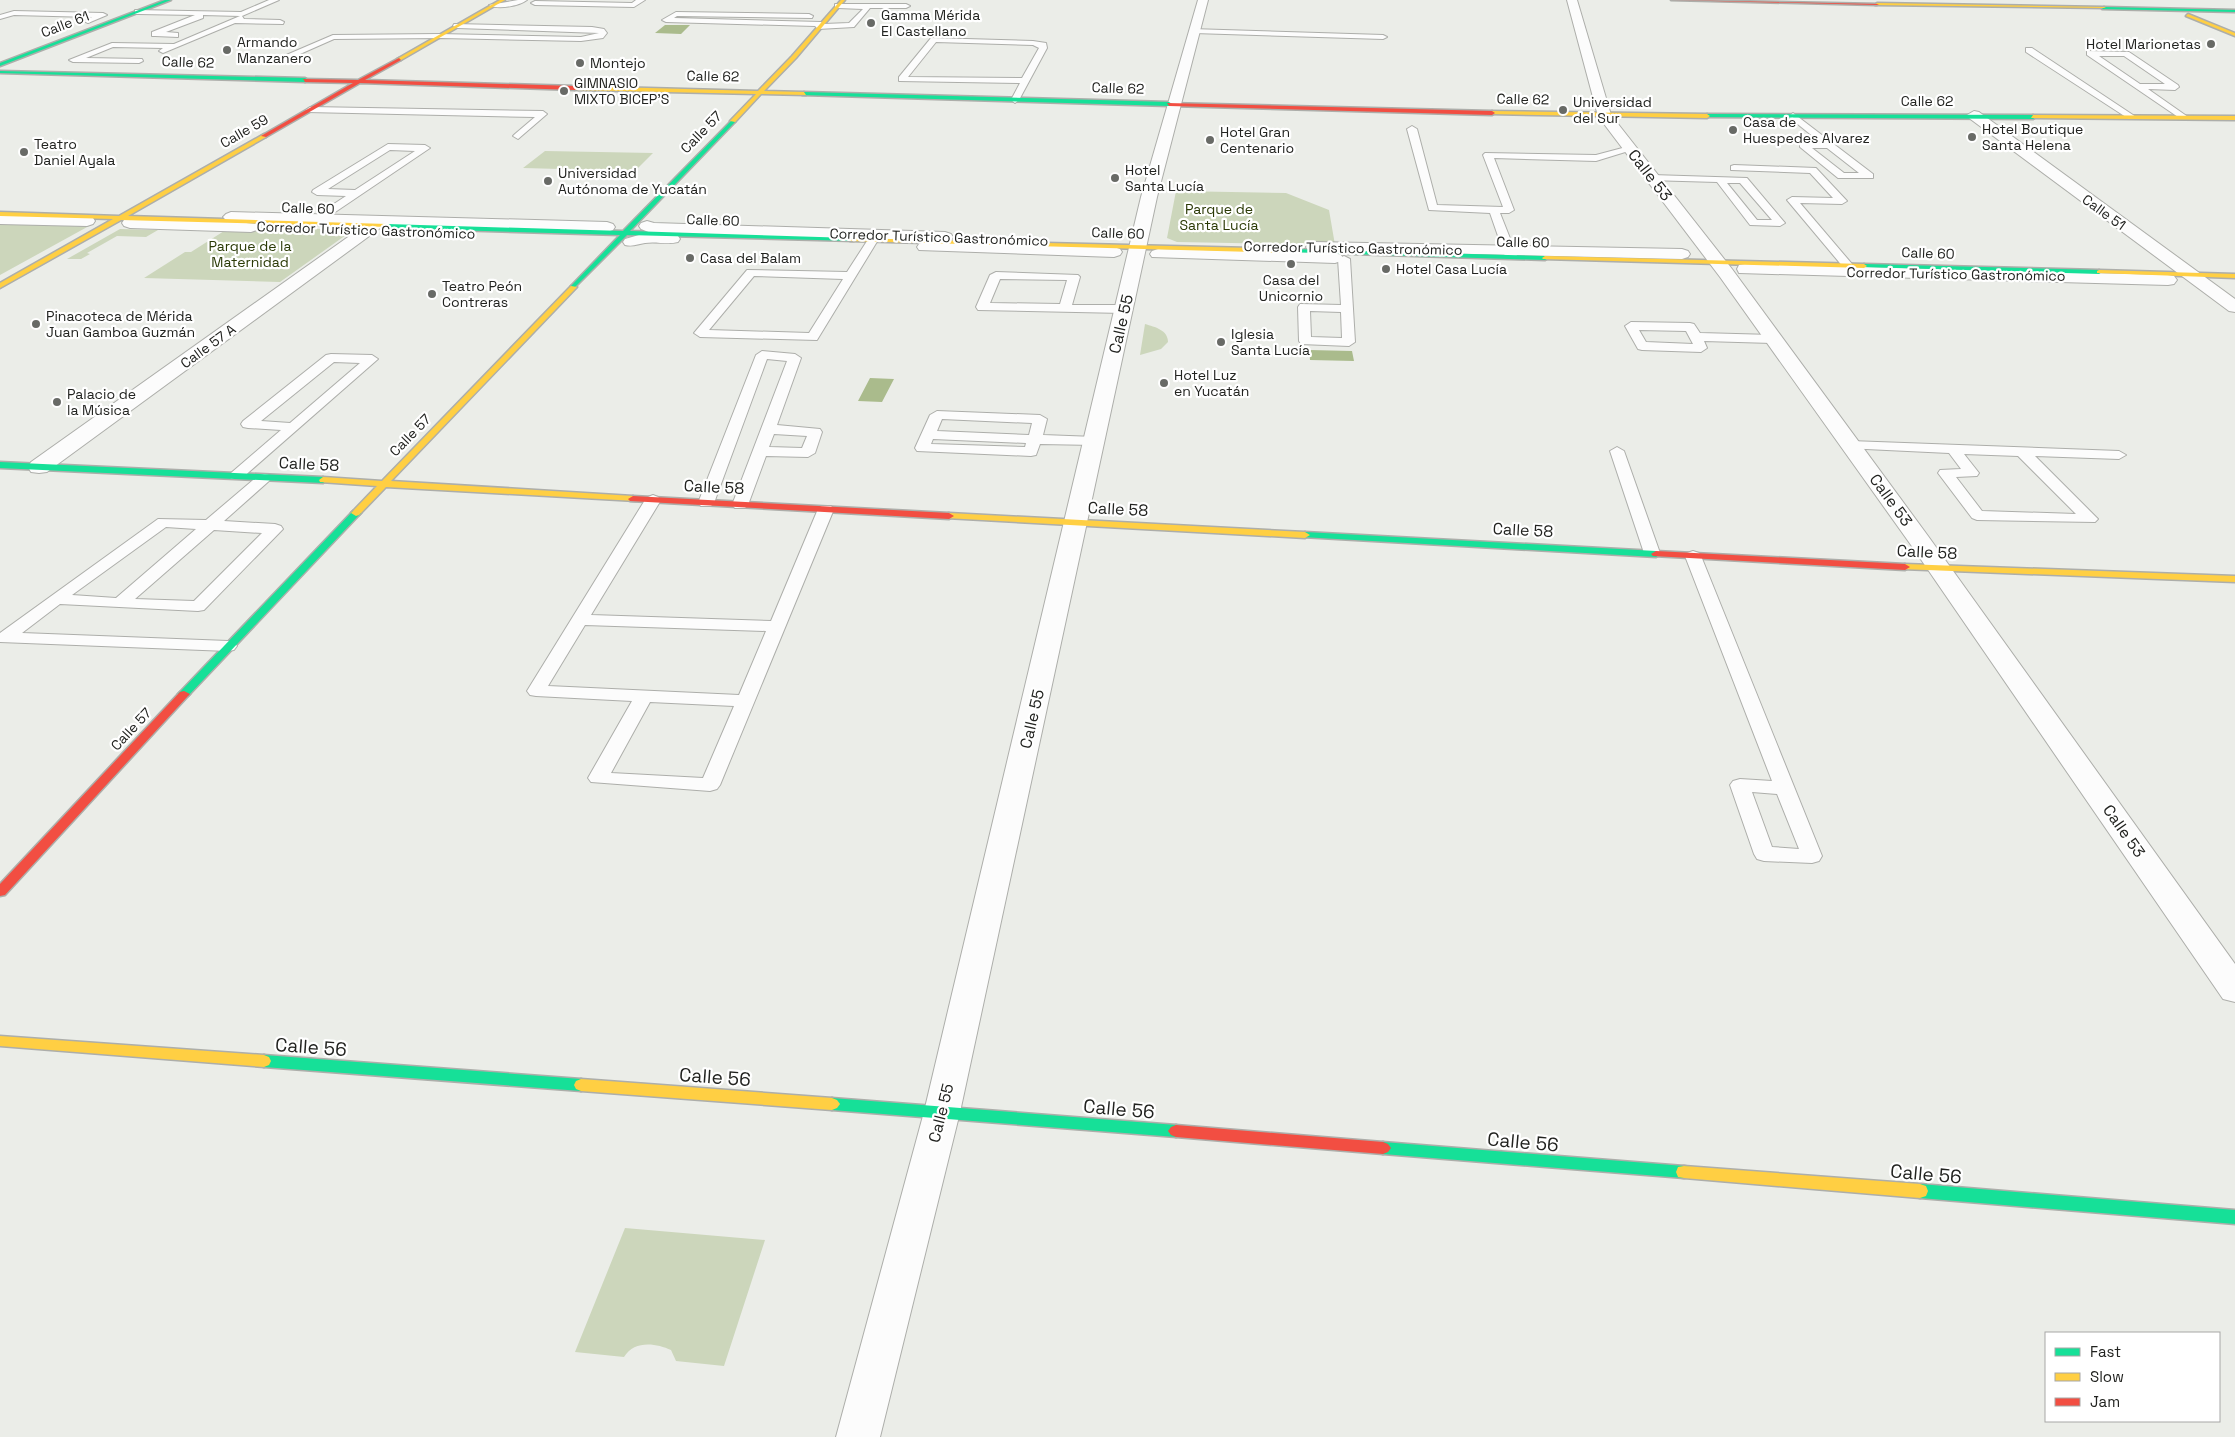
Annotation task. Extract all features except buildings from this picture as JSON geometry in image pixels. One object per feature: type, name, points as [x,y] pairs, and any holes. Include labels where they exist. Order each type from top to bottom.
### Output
[{"type":"main road","name":"Calle 61","points":[[0,65],[169,0]]},
{"type":"main road","points":[[1673,0],[2235,11]]},
{"type":"main road","name":"Calle 59","points":[[0,286],[126,221],[310,110],[498,3]]},
{"type":"main road","name":"Calle 57","points":[[0,892],[228,646],[384,483],[628,237],[759,92],[794,57],[840,3]]},
{"type":"main road","points":[[2177,10],[2235,35]]},
{"type":"main road","name":"Calle 62","points":[[0,72],[1015,100],[1173,110],[1605,116],[2235,118]]},
{"type":"main road","name":"Calle 60","points":[[0,214],[126,221],[315,221],[372,228],[628,237]]},
{"type":"main road","name":"Calle 60","points":[[872,242],[1510,254],[1708,263],[1846,264],[2196,273]]},
{"type":"main road","name":"Calle 58","points":[[0,464],[384,483],[740,505],[1941,569],[2235,579]]},
{"type":"main road","name":"Calle 56","points":[[0,1041],[942,1112],[2235,1217]]},
{"type":"street","name":"Calle 55","points":[[858,1437],[942,1112],[1149,197],[1203,0]]},
{"type":"street","name":"Calle 53","points":[[1572,0],[1605,116],[1652,178],[1708,263],[1772,339],[1941,569],[2235,990]]},
{"type":"street","points":[[1171,169],[1173,110]]},
{"type":"street","name":"Corredor Turístico Gastronómico","points":[[647,226],[651,228],[1119,243],[1128,241],[1173,110]]},
{"type":"street","name":"Calle 51","points":[[1974,116],[2196,273],[2235,307]]},
{"type":"street","points":[[0,210],[102,214]]},
{"type":"street","name":"Corredor Turístico Gastronómico","points":[[126,221],[605,232],[156,215]]},
{"type":"street","points":[[0,219],[87,221]]},
{"type":"street","name":"Calle 57 A","points":[[40,466],[372,228]]},
{"type":"street","name":"Corredor Turístico Gastronómico","points":[[1158,233],[1156,242],[1164,244],[1510,254],[1682,254]]},
{"type":"street","name":"Corredor Turístico Gastronómico","points":[[628,237],[872,242],[1114,252]]},
{"type":"street","name":"Corredor Turístico Gastronómico","points":[[1158,254],[1344,259],[1708,263]]},
{"type":"street","name":"Corredor Turístico Gastronómico","points":[[1744,264],[1846,264],[2170,270],[2171,274],[1744,264]]},
{"type":"street","points":[[2196,273],[2233,278]]},
{"type":"lane","points":[[138,12],[242,14],[275,0]]},
{"type":"lane","points":[[498,3],[538,2],[634,5],[641,0]]},
{"type":"lane","points":[[809,16],[676,14],[666,20],[840,27],[854,24],[867,9],[840,3]]},
{"type":"lane","points":[[858,6],[906,6]]},
{"type":"lane","points":[[0,18],[14,13],[103,15],[88,21]]},
{"type":"lane","points":[[199,35],[155,34],[201,16]]},
{"type":"lane","points":[[0,18],[114,21]]},
{"type":"lane","points":[[156,54],[237,19],[280,22]]},
{"type":"lane","points":[[288,56],[326,38],[338,36],[581,39],[600,36],[603,33],[592,29],[456,26]]},
{"type":"lane","points":[[1194,31],[1383,37]]},
{"type":"lane","points":[[1015,100],[1043,45],[1033,43],[934,40],[902,79],[1024,82]]},
{"type":"lane","points":[[139,61],[73,60],[112,45],[174,46]]},
{"type":"lane","points":[[2029,50],[2132,117]]},
{"type":"lane","points":[[2137,86],[2175,87],[2126,54],[2090,53],[2137,86],[2184,117]]},
{"type":"lane","points":[[106,75],[148,57]]},
{"type":"lane","points":[[310,110],[543,114],[518,136]]},
{"type":"lane","points":[[1793,116],[1868,176],[1842,176],[1804,145],[1829,145]]},
{"type":"lane","points":[[1412,129],[1433,208],[1509,210],[1488,155],[1596,158],[1630,149]]},
{"type":"lane","points":[[315,221],[358,193],[425,148],[388,147],[317,192],[358,193]]},
{"type":"lane","points":[[1734,168],[1813,170],[1842,201],[1792,200],[1846,264]]},
{"type":"lane","points":[[1652,178],[1742,180],[1780,223],[1754,223],[1720,180]]},
{"type":"lane","points":[[1494,210],[1510,254]]},
{"type":"lane","points":[[851,276],[751,272],[700,333],[813,338],[872,242]]},
{"type":"lane","points":[[1344,259],[1346,309]]},
{"type":"lane","points":[[1065,309],[1074,277],[996,275],[982,307],[1000,307],[1065,309],[1124,310]]},
{"type":"lane","points":[[1631,326],[1690,327],[1695,337],[1701,348],[1642,346],[1631,326]]},
{"type":"lane","points":[[1695,337],[1772,339]]},
{"type":"lane","points":[[706,503],[762,355],[795,358],[740,505]]},
{"type":"lane","points":[[236,476],[294,427],[372,359],[330,358],[248,424],[294,427]]},
{"type":"lane","points":[[1035,439],[1040,419],[937,415],[928,436],[1095,441]]},
{"type":"lane","points":[[760,451],[808,453],[815,432],[768,429]]},
{"type":"lane","points":[[1850,445],[2119,455]]},
{"type":"lane","points":[[1953,449],[1972,473],[1945,473],[1977,515],[2090,519],[2023,452]]},
{"type":"lane","points":[[1617,451],[1652,554]]},
{"type":"lane","points":[[120,603],[264,478]]},
{"type":"lane","points":[[653,500],[536,691],[745,701]]},
{"type":"lane","points":[[644,696],[598,778],[710,785],[826,509]]},
{"type":"lane","points":[[56,600],[198,606],[275,530],[163,522],[56,600],[5,638],[228,646]]},
{"type":"lane","points":[[1693,556],[1785,788]]},
{"type":"lane","points":[[580,620],[777,626]]},
{"type":"green space","points":[[545,151],[653,153],[635,171],[523,168]]},
{"type":"green space","name":"Parque de Santa Lucía","points":[[1176,191],[1286,193],[1329,210],[1335,245],[1177,242],[1167,238]]},
{"type":"green space","points":[[0,219],[87,221],[89,226],[0,275]]},
{"type":"green space","name":"Parque de la Maternidad","points":[[232,226],[353,230],[280,282],[144,278],[185,252],[191,252]]},
{"type":"green space","points":[[120,229],[158,230],[146,237],[117,236],[87,253],[90,254],[81,259],[67,259]]},
{"type":"green space","points":[[1145,324],[1163,332],[1168,342],[1161,349],[1140,355]]},
{"type":"green space","points":[[625,1228],[765,1240],[724,1366],[676,1361],[671,1350],[652,1345],[639,1345],[624,1357],[575,1352]]},
{"type":"shaded area","points":[[665,25],[690,25],[681,34],[655,33]]},
{"type":"shaded area","points":[[1309,350],[1352,351],[1354,361],[1310,360]]},
{"type":"shaded area","points":[[870,378],[894,379],[882,402],[858,401]]},
{"type":"traffic: fast","points":[[0,65],[169,0]]},
{"type":"traffic: fast","points":[[2104,8],[2235,11]]},
{"type":"traffic: fast","points":[[0,72],[305,80]]},
{"type":"traffic: fast","points":[[804,94],[1169,104]]},
{"type":"traffic: fast","points":[[1707,116],[2033,117]]},
{"type":"traffic: fast","points":[[573,287],[733,121]]},
{"type":"traffic: fast","points":[[387,226],[852,240]]},
{"type":"traffic: fast","points":[[1289,251],[1545,258]]},
{"type":"traffic: fast","points":[[1864,266],[2099,272]]},
{"type":"traffic: fast","points":[[0,465],[323,480]]},
{"type":"traffic: fast","points":[[184,694],[356,513]]},
{"type":"traffic: fast","points":[[1305,535],[1656,554]]},
{"type":"traffic: fast","points":[[264,1061],[581,1085]]},
{"type":"traffic: fast","points":[[832,1104],[1176,1131]]},
{"type":"traffic: fast","points":[[1383,1148],[1684,1172]]},
{"type":"traffic: fast","points":[[1920,1191],[2235,1217]]},
{"type":"traffic: slow","points":[[399,59],[503,0]]},
{"type":"traffic: slow","points":[[733,121],[794,57],[843,0]]},
{"type":"traffic: slow","points":[[1877,4],[2104,8]]},
{"type":"traffic: slow","points":[[2188,15],[2235,35]]},
{"type":"traffic: slow","points":[[575,88],[804,94]]},
{"type":"traffic: slow","points":[[1492,113],[1707,116]]},
{"type":"traffic: slow","points":[[2033,117],[2235,118]]},
{"type":"traffic: slow","points":[[0,286],[264,136]]},
{"type":"traffic: slow","points":[[0,214],[387,226]]},
{"type":"traffic: slow","points":[[852,240],[1289,251]]},
{"type":"traffic: slow","points":[[1545,258],[1864,266]]},
{"type":"traffic: slow","points":[[2099,272],[2235,276]]},
{"type":"traffic: slow","points":[[356,513],[573,287]]},
{"type":"traffic: slow","points":[[323,480],[633,499]]},
{"type":"traffic: slow","points":[[949,516],[1305,535]]},
{"type":"traffic: slow","points":[[1905,567],[2235,579]]},
{"type":"traffic: slow","points":[[0,1041],[264,1061]]},
{"type":"traffic: slow","points":[[581,1085],[832,1104]]},
{"type":"traffic: slow","points":[[1684,1172],[1920,1191]]},
{"type":"traffic: jam","points":[[1673,0],[1877,4]]},
{"type":"traffic: jam","points":[[264,136],[399,59]]},
{"type":"traffic: jam","points":[[305,80],[575,88]]},
{"type":"traffic: jam","points":[[1169,104],[1492,113]]},
{"type":"traffic: jam","points":[[633,499],[949,516]]},
{"type":"traffic: jam","points":[[1656,554],[1905,567]]},
{"type":"traffic: jam","points":[[0,892],[184,694]]},
{"type":"traffic: jam","points":[[1176,1131],[1383,1148]]},
{"type":"place","name":"Gamma Mérida El Castellano","points":[[871,23]]},
{"type":"place","name":"Hotel Marionetas","points":[[2211,44]]},
{"type":"place","name":"Armando Manzanero","points":[[227,50]]},
{"type":"place","name":"Montejo","points":[[580,63]]},
{"type":"place","name":"GIMNASIO MIXTO BICEP'S","points":[[564,91]]},
{"type":"place","name":"Universidad del Sur","points":[[1563,110]]},
{"type":"place","name":"Casa de Huespedes Alvarez","points":[[1733,130]]},
{"type":"place","name":"Hotel Boutique Santa Helena","points":[[1972,137]]},
{"type":"place","name":"Hotel Gran Centenario","points":[[1210,140]]},
{"type":"place","name":"Teatro Daniel Ayala","points":[[24,152]]},
{"type":"place","name":"Hotel Santa Lucía","points":[[1115,178]]},
{"type":"place","name":"Universidad Autónoma de Yucatán","points":[[548,181]]},
{"type":"place","name":"Casa del Balam","points":[[690,258]]},
{"type":"place","name":"Casa del Unicornio","points":[[1291,264]]},
{"type":"place","name":"Hotel Casa Lucía","points":[[1386,269]]},
{"type":"place","name":"Teatro Peón Contreras","points":[[432,294]]},
{"type":"place","name":"Pinacoteca de Mérida Juan Gamboa Guzmán","points":[[36,324]]},
{"type":"place","name":"Iglesia Santa Lucía","points":[[1221,342]]},
{"type":"place","name":"Hotel Luz en Yucatán","points":[[1164,383]]},
{"type":"place","name":"Palacio de la Música","points":[[57,402]]}]
